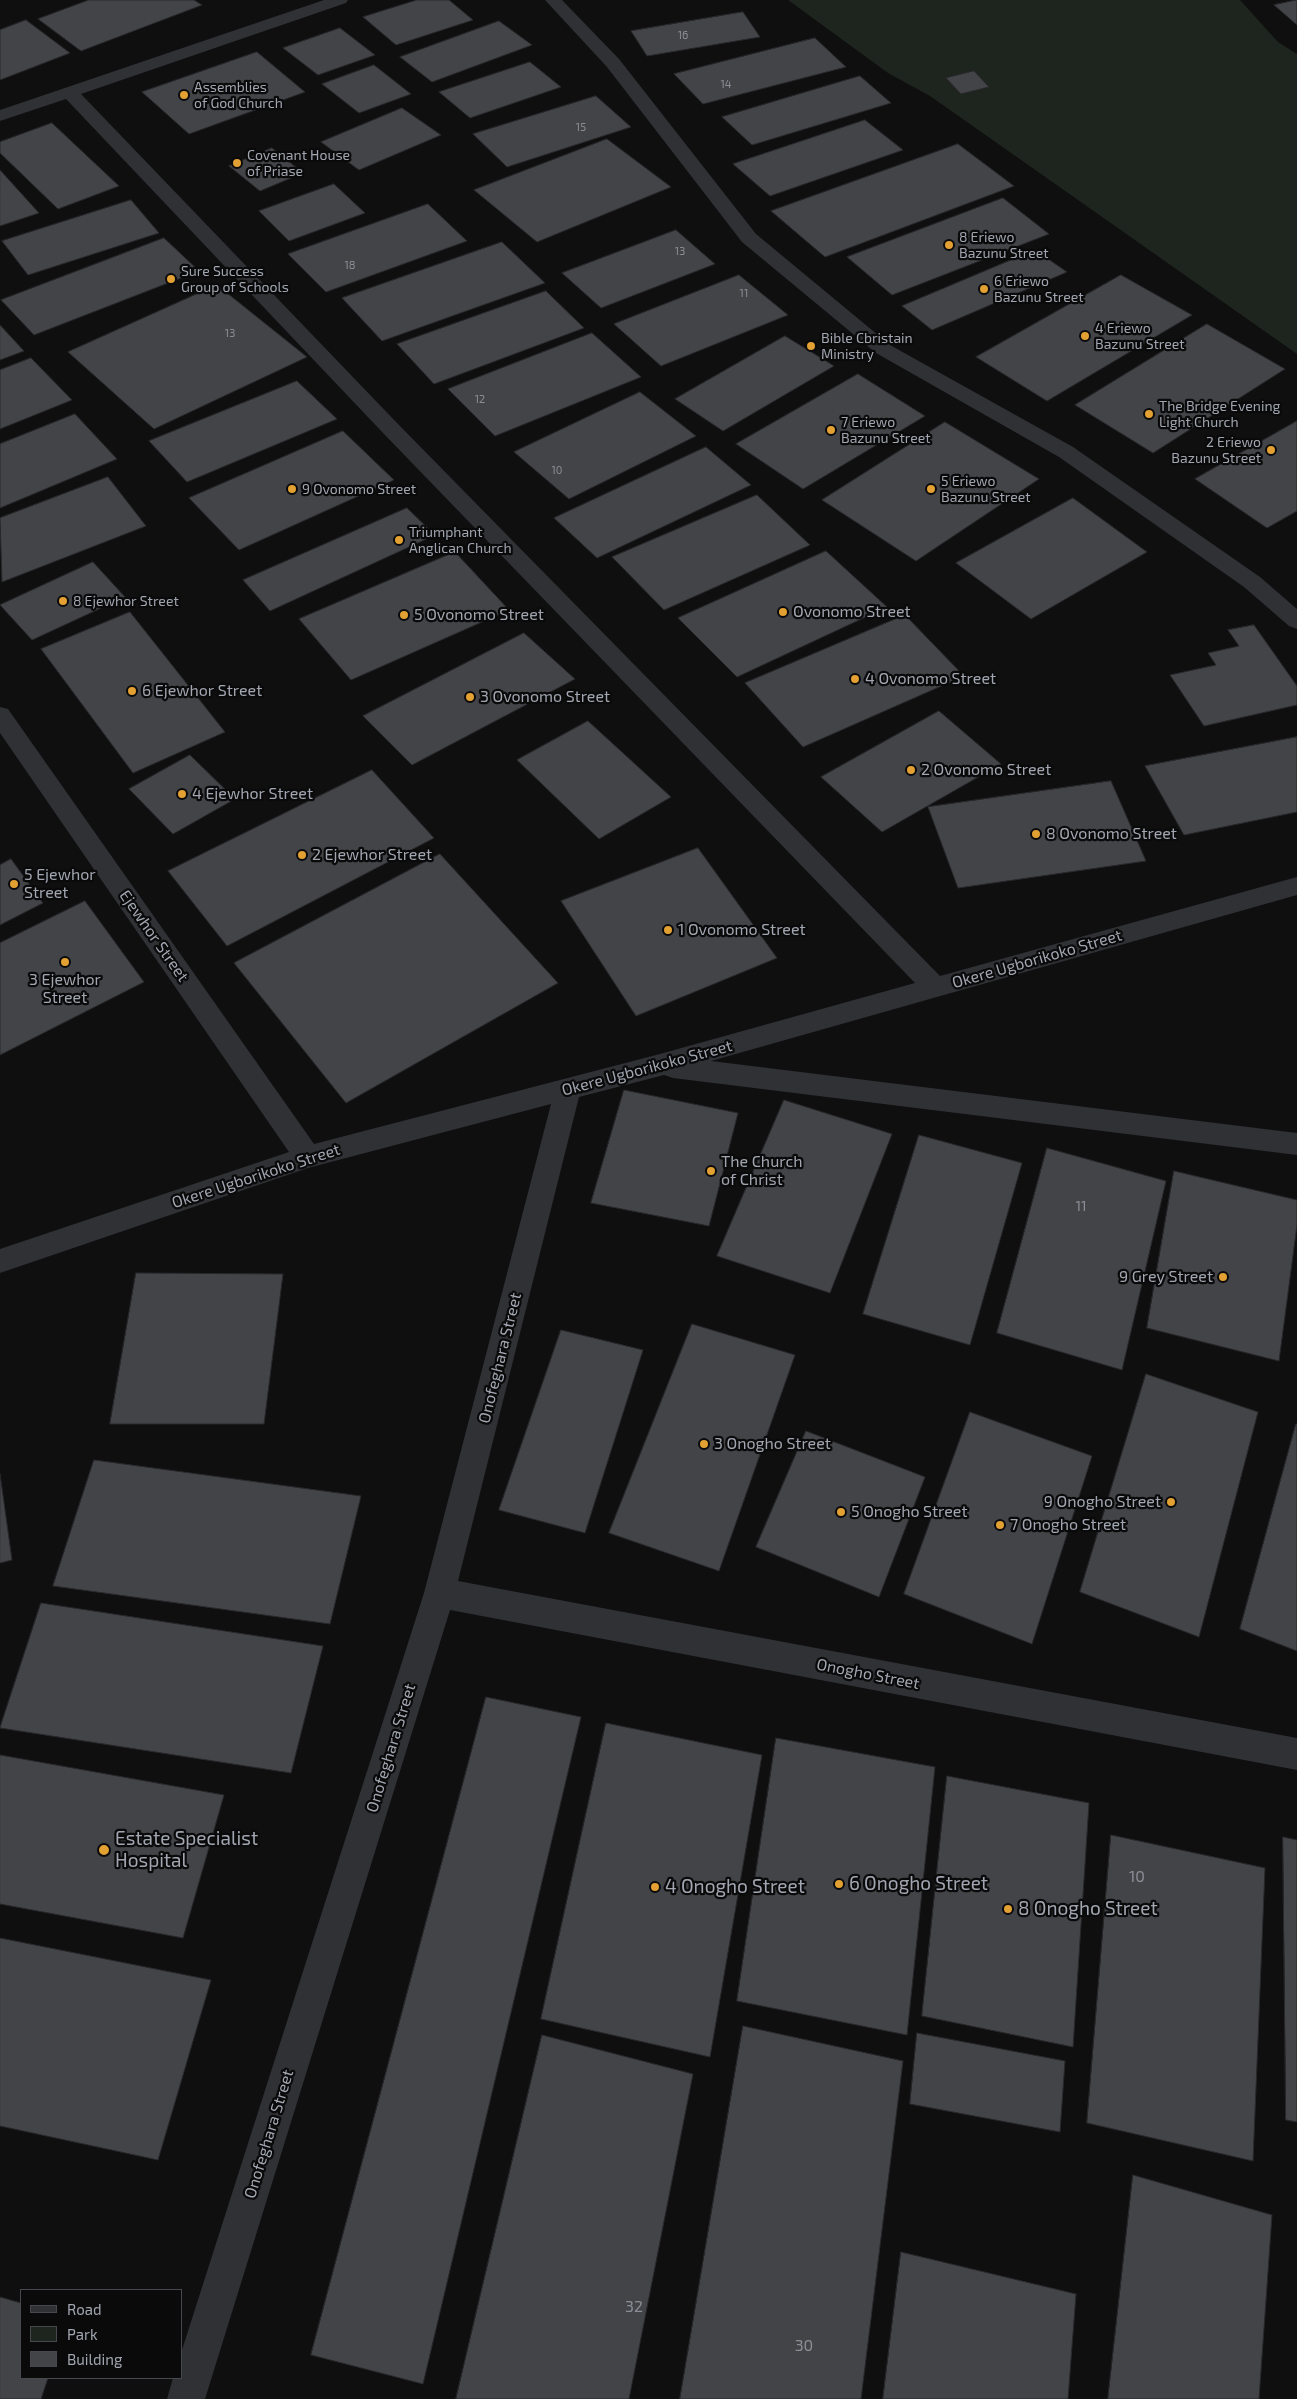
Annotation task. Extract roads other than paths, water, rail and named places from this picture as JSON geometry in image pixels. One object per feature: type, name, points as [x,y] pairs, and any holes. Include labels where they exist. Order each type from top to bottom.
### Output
[{"type":"street","points":[[0,116],[71,94],[340,0]]},
{"type":"street","points":[[552,0],[613,63],[748,238],[883,349],[1066,452],[1252,582],[1297,621]]},
{"type":"street","points":[[71,94],[391,429],[936,988]]},
{"type":"street","name":"Ejewhor Street","points":[[0,715],[308,1157]]},
{"type":"street","name":"Okere Ugborikoko Street","points":[[0,1261],[308,1157],[660,1065],[1297,886]]},
{"type":"street","points":[[660,1065],[1297,1144]]},
{"type":"street","name":"Onofeghara Street","points":[[186,2399],[440,1593],[568,1089]]},
{"type":"street","name":"Onogho Street","points":[[440,1593],[1297,1754]]},
{"type":"place","name":"Assemblies of God Church","points":[[184,95]]},
{"type":"place","name":"Covenant House of Priase","points":[[237,163]]},
{"type":"place","name":"8 Eriewo Bazunu Street","points":[[949,245]]},
{"type":"place","name":"Sure Success Group of Schools","points":[[171,279]]},
{"type":"place","name":"6 Eriewo Bazunu Street","points":[[984,289]]},
{"type":"place","name":"4 Eriewo Bazunu Street","points":[[1085,336]]},
{"type":"place","name":"Bible Cbristain Ministry","points":[[811,346]]},
{"type":"place","name":"The Bridge Evening Light Church","points":[[1149,414]]},
{"type":"place","name":"7 Eriewo Bazunu Street","points":[[831,430]]},
{"type":"place","name":"2 Eriewo Bazunu Street","points":[[1271,450]]},
{"type":"place","name":"9 Ovonomo Street","points":[[292,489]]},
{"type":"place","name":"5 Eriewo Bazunu Street","points":[[931,489]]},
{"type":"place","name":"Triumphant Anglican Church","points":[[399,540]]},
{"type":"place","name":"8 Ejewhor Street","points":[[63,601]]},
{"type":"place","name":"Ovonomo Street","points":[[783,612]]},
{"type":"place","name":"5 Ovonomo Street","points":[[404,615]]},
{"type":"place","name":"4 Ovonomo Street","points":[[855,679]]},
{"type":"place","name":"6 Ejewhor Street","points":[[132,691]]},
{"type":"place","name":"3 Ovonomo Street","points":[[470,697]]},
{"type":"place","name":"2 Ovonomo Street","points":[[911,770]]},
{"type":"place","name":"4 Ejewhor Street","points":[[182,794]]},
{"type":"place","name":"8 Ovonomo Street","points":[[1036,834]]},
{"type":"place","name":"2 Ejewhor Street","points":[[302,855]]},
{"type":"place","name":"5 Ejewhor Street","points":[[14,884]]},
{"type":"place","name":"1 Ovonomo Street","points":[[668,930]]},
{"type":"place","name":"3 Ejewhor Street","points":[[65,962]]},
{"type":"place","name":"The Church of Christ","points":[[711,1171]]},
{"type":"place","name":"9 Grey Street","points":[[1223,1277]]},
{"type":"place","name":"3 Onogho Street","points":[[704,1444]]},
{"type":"place","name":"9 Onogho Street","points":[[1171,1502]]},
{"type":"place","name":"5 Onogho Street","points":[[841,1512]]},
{"type":"place","name":"7 Onogho Street","points":[[1000,1525]]},
{"type":"place","name":"Estate Specialist Hospital","points":[[104,1850]]},
{"type":"place","name":"6 Onogho Street","points":[[839,1884]]},
{"type":"place","name":"4 Onogho Street","points":[[655,1887]]},
{"type":"place","name":"8 Onogho Street","points":[[1008,1909]]}]
